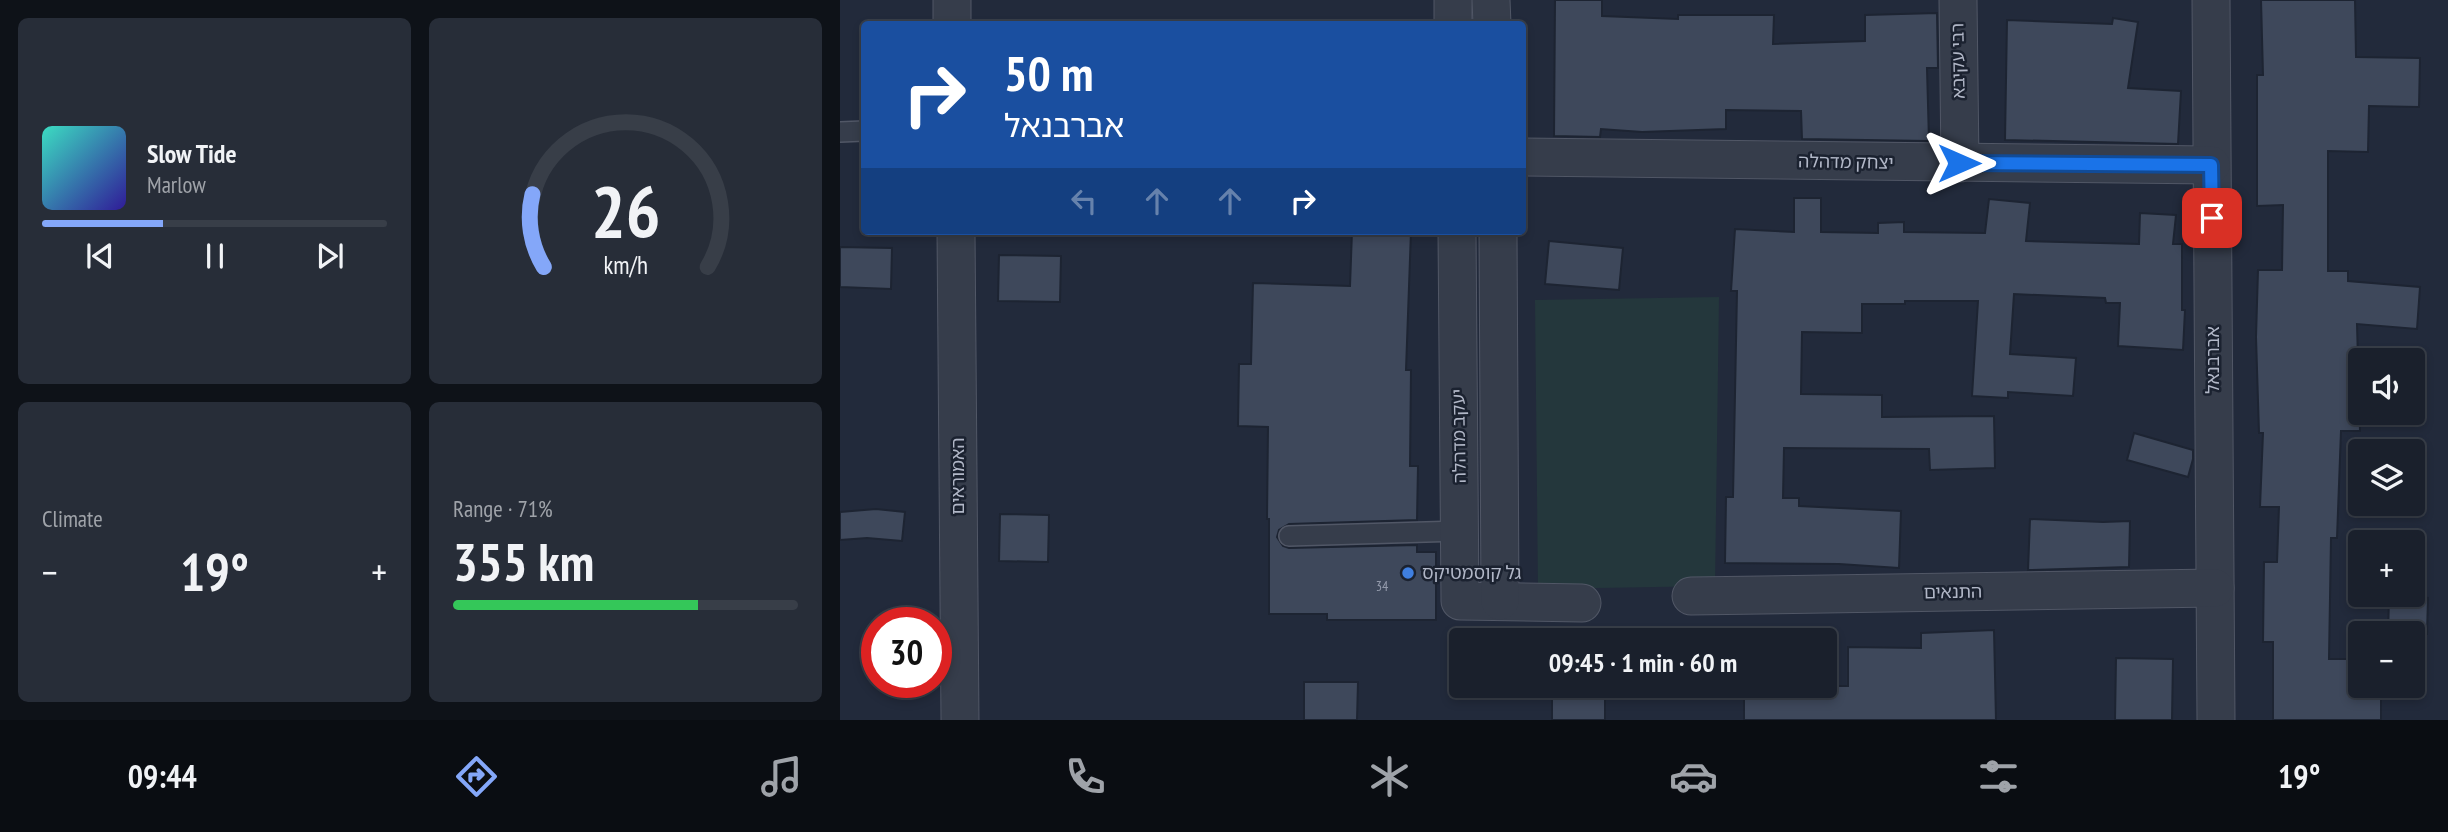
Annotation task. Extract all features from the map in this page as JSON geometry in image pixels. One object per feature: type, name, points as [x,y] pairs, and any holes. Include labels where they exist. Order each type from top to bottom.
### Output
[{"type":"street","points":[[951,0],[952,21]]},
{"type":"street","points":[[1453,0],[1453,21]]},
{"type":"street","points":[[1490,0],[1492,21]]},
{"type":"street","name":"רבי עקיבא","points":[[1958,0],[1959,163]]},
{"type":"street","name":"אברבנאל","points":[[2211,0],[2216,720]]},
{"type":"street","name":"יצחק מדהלה","points":[[1526,157],[2211,165]]},
{"type":"street","name":"האמוראים","points":[[956,235],[960,720]]},
{"type":"street","name":"יעקב מדהלה","points":[[1457,235],[1460,601],[1582,603]]},
{"type":"street","points":[[1498,235],[1500,601]]},
{"type":"street","name":"התנאים","points":[[1691,596],[2215,588]]},
{"type":"lane","points":[[840,132],[861,131]]},
{"type":"lane","points":[[1289,536],[1460,531]]},
{"type":"green space","points":[[1719,297],[1715,586],[1538,589],[1535,300]]},
{"type":"building","points":[[1555,0],[1602,0],[1602,16],[1678,19],[1678,15],[1774,15],[1773,44],[1865,41],[1865,15],[1937,13],[1938,68],[1927,68],[1929,141],[1802,139],[1801,111],[1726,110],[1726,129],[1642,132],[1601,129],[1600,137],[1554,136]]},
{"type":"building","points":[[2261,0],[2355,0],[2356,57],[2420,58],[2419,107],[2369,106],[2368,152],[2328,151],[2328,271],[2348,271],[2348,281],[2420,287],[2417,329],[2357,324],[2358,348],[2348,348],[2348,425],[2360,425],[2360,431],[2341,431],[2337,538],[2331,538],[2329,659],[2348,659],[2348,698],[2381,698],[2381,720],[2273,720],[2273,642],[2263,642],[2264,562],[2277,562],[2279,507],[2260,507],[2263,433],[2259,433],[2256,337],[2258,270],[2282,270],[2283,205],[2257,206],[2257,75],[2263,75]]},
{"type":"building","points":[[2113,18],[2138,22],[2128,88],[2181,91],[2178,144],[2005,140],[2007,20],[2112,24]]},
{"type":"building","points":[[1794,198],[1821,198],[1821,232],[1878,233],[1878,223],[1904,222],[1904,232],[1985,233],[1989,199],[2030,203],[2026,241],[2139,244],[2140,213],[2176,215],[2173,244],[2182,244],[2182,310],[2185,310],[2183,350],[2118,346],[2120,303],[2106,303],[2105,298],[2014,294],[2010,354],[2076,358],[2073,396],[2008,392],[2008,398],[1972,396],[1978,301],[1862,304],[1862,333],[1802,332],[1801,394],[1882,395],[1882,417],[1994,416],[1995,468],[1930,470],[1929,449],[1784,448],[1783,498],[1799,498],[1799,506],[1901,511],[1899,568],[1839,564],[1725,563],[1726,497],[1733,497],[1737,291],[1731,291],[1735,229],[1794,232]]},
{"type":"building","points":[[1352,235],[1411,235],[1406,370],[1411,370],[1410,466],[1418,466],[1417,520],[1289,524],[1279,530],[1277,537],[1283,546],[1289,548],[1417,545],[1417,552],[1436,552],[1436,620],[1327,620],[1327,614],[1269,614],[1268,427],[1238,426],[1239,364],[1251,364],[1253,283],[1350,286]]},
{"type":"building","points":[[1549,241],[1623,248],[1619,290],[1545,284]]},
{"type":"building","points":[[840,247],[892,248],[891,289],[840,287]]},
{"type":"building","points":[[999,255],[1061,256],[1060,302],[998,301]]},
{"type":"building","points":[[2134,433],[2193,450],[2188,477],[2127,460]]},
{"type":"building","points":[[876,509],[905,512],[902,541],[867,538],[840,540],[840,512]]},
{"type":"building","points":[[1000,514],[1049,515],[1048,562],[999,561]]},
{"type":"building","points":[[2030,519],[2130,521],[2129,567],[2028,570]]},
{"type":"building","points":[[2425,598],[2428,598],[2427,634],[2425,621],[2388,621],[2389,607],[2425,607]]},
{"type":"building","points":[[1994,630],[1996,720],[1744,720],[1744,698],[1837,698],[1837,686],[1848,686],[1848,647],[1921,648],[1921,633]]},
{"type":"building","points":[[2116,658],[2173,659],[2172,720],[2115,720]]},
{"type":"building","points":[[1304,682],[1358,682],[1357,720],[1304,720]]},
{"type":"building","points":[[1552,698],[1605,698],[1605,720],[1552,720]]},
{"type":"place","name":"גל קוסמטיקס","points":[[1408,573]]},
{"type":"route","points":[[1959,163],[2211,165],[2212,218]]}]
